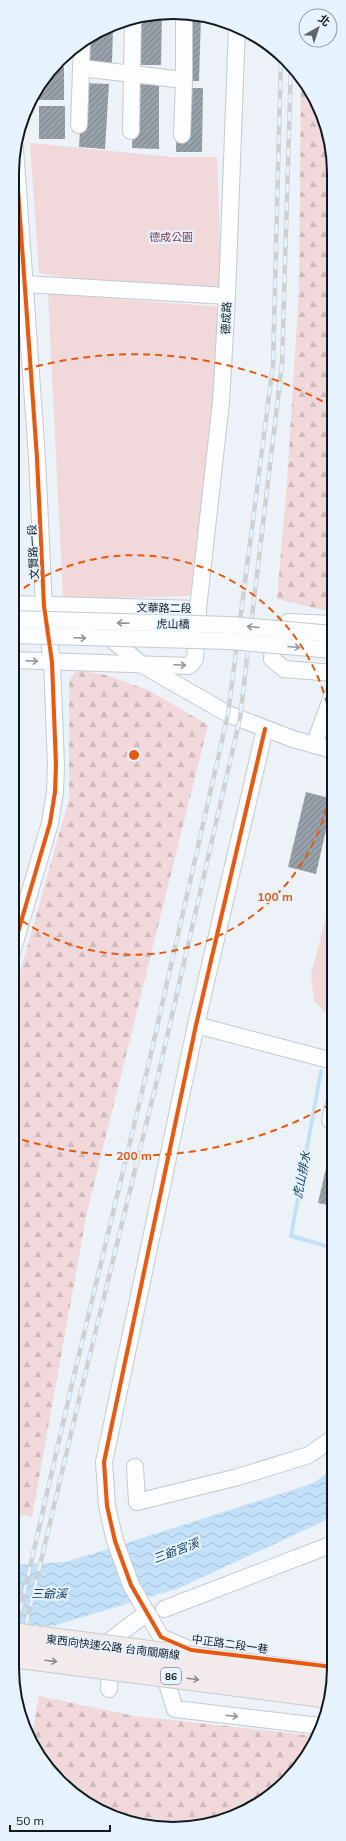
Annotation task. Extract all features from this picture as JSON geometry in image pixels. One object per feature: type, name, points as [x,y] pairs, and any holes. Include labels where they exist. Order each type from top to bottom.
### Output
[{"type":"highway","name":"東西向快速公路 台南關廟線","points":[[19,1635],[327,1675]]},
{"type":"highway","name":"東西向快速公路 台南關廟線","points":[[19,1657],[324,1696]]},
{"type":"street","points":[[182,135],[184,19]]},
{"type":"street","points":[[131,131],[133,24]]},
{"type":"street","name":"德成路","points":[[198,609],[221,402],[227,296],[236,33]]},
{"type":"street","points":[[79,125],[82,49]]},
{"type":"street","points":[[81,68],[184,80]]},
{"type":"street","name":"文賢路一段","points":[[19,202],[37,458],[44,606],[52,662],[56,765],[50,823],[19,929]]},
{"type":"street","points":[[25,284],[227,296]]},
{"type":"street","name":"文華路二段","points":[[19,604],[198,609],[195,660],[189,666],[19,660]]},
{"type":"street","name":"文華路二段","points":[[71,606],[141,664],[228,714],[265,729],[327,748]]},
{"type":"street","name":"虎山橋","points":[[19,619],[230,625],[327,633]]},
{"type":"street","points":[[327,624],[288,622],[274,633],[272,660],[284,669],[327,673]]},
{"type":"street","name":"虎山橋","points":[[19,636],[229,641],[327,649]]},
{"type":"street","points":[[314,745],[327,710]]},
{"type":"street","points":[[265,729],[196,1025],[104,1462],[107,1506],[115,1541],[175,1709],[316,1725]]},
{"type":"street","points":[[196,1025],[327,1060]]},
{"type":"street","points":[[135,1466],[137,1502],[238,1477],[309,1455],[327,1442]]},
{"type":"street","points":[[164,1609],[327,1546]]},
{"type":"street","points":[[109,1689],[112,1639],[141,1612]]},
{"type":"street","name":"中正路二段一巷","points":[[141,1612],[161,1637],[191,1650],[327,1666]]},
{"type":"green space","points":[[301,87],[319,123],[327,163],[327,610],[277,599],[287,482],[299,289]]},
{"type":"green space","name":"德成公園","points":[[30,143],[172,157],[217,157],[222,289],[94,282],[39,273]]},
{"type":"green space","points":[[48,293],[220,307],[214,398],[190,596],[63,599]]},
{"type":"green space","points":[[77,670],[106,675],[150,691],[208,725],[87,1212],[32,1517],[19,1514],[19,977],[69,799],[69,681]]},
{"type":"green space","points":[[327,912],[327,1014],[314,1001],[311,975]]},
{"type":"green space","points":[[327,1097],[327,1108],[325,1107]]},
{"type":"green space","points":[[39,1696],[135,1716],[311,1735],[301,1754],[289,1770],[275,1784],[259,1796],[241,1806],[213,1817],[183,1822],[163,1822],[123,1814],[87,1796],[71,1784],[57,1770],[45,1754],[33,1731]]},
{"type":"water","name":"三爺溪","points":[[327,1473],[327,1520],[179,1588],[53,1626],[19,1627],[19,1565],[64,1562],[314,1483]]},
{"type":"building","points":[[162,19],[161,65],[135,65],[136,23]]},
{"type":"building","points":[[180,19],[201,22],[199,81],[178,81]]},
{"type":"building","points":[[113,32],[112,63],[83,62],[83,48]]},
{"type":"building","points":[[61,67],[64,67],[64,100],[38,100],[45,87]]},
{"type":"building","points":[[83,83],[109,84],[105,149],[79,147]]},
{"type":"building","points":[[134,84],[159,85],[159,149],[132,148]]},
{"type":"building","points":[[177,88],[203,88],[202,152],[176,152]]},
{"type":"building","points":[[39,106],[65,106],[65,139],[39,139]]},
{"type":"building","points":[[306,792],[327,797],[327,825],[316,874],[288,867]]},
{"type":"building","points":[[327,1164],[327,1205],[318,1203]]},
{"type":"waterway","name":"虎山排水","points":[[321,1071],[291,1236],[327,1246]]},
{"type":"railway","points":[[19,1615],[72,1384],[148,1067],[228,714],[273,365],[281,63]]},
{"type":"railway","points":[[19,1655],[82,1387],[159,1072],[240,718],[282,364],[291,73]]},
{"type":"cycle path","points":[[19,204],[37,458],[44,606],[52,662],[56,765],[55,792],[50,823],[19,929]]},
{"type":"cycle path","points":[[265,729],[196,1025],[104,1462],[107,1506],[115,1541],[131,1585],[161,1637],[191,1650],[327,1666]]},
{"type":"water label","name":"三爺宮溪","points":[[176,1551]]}]
